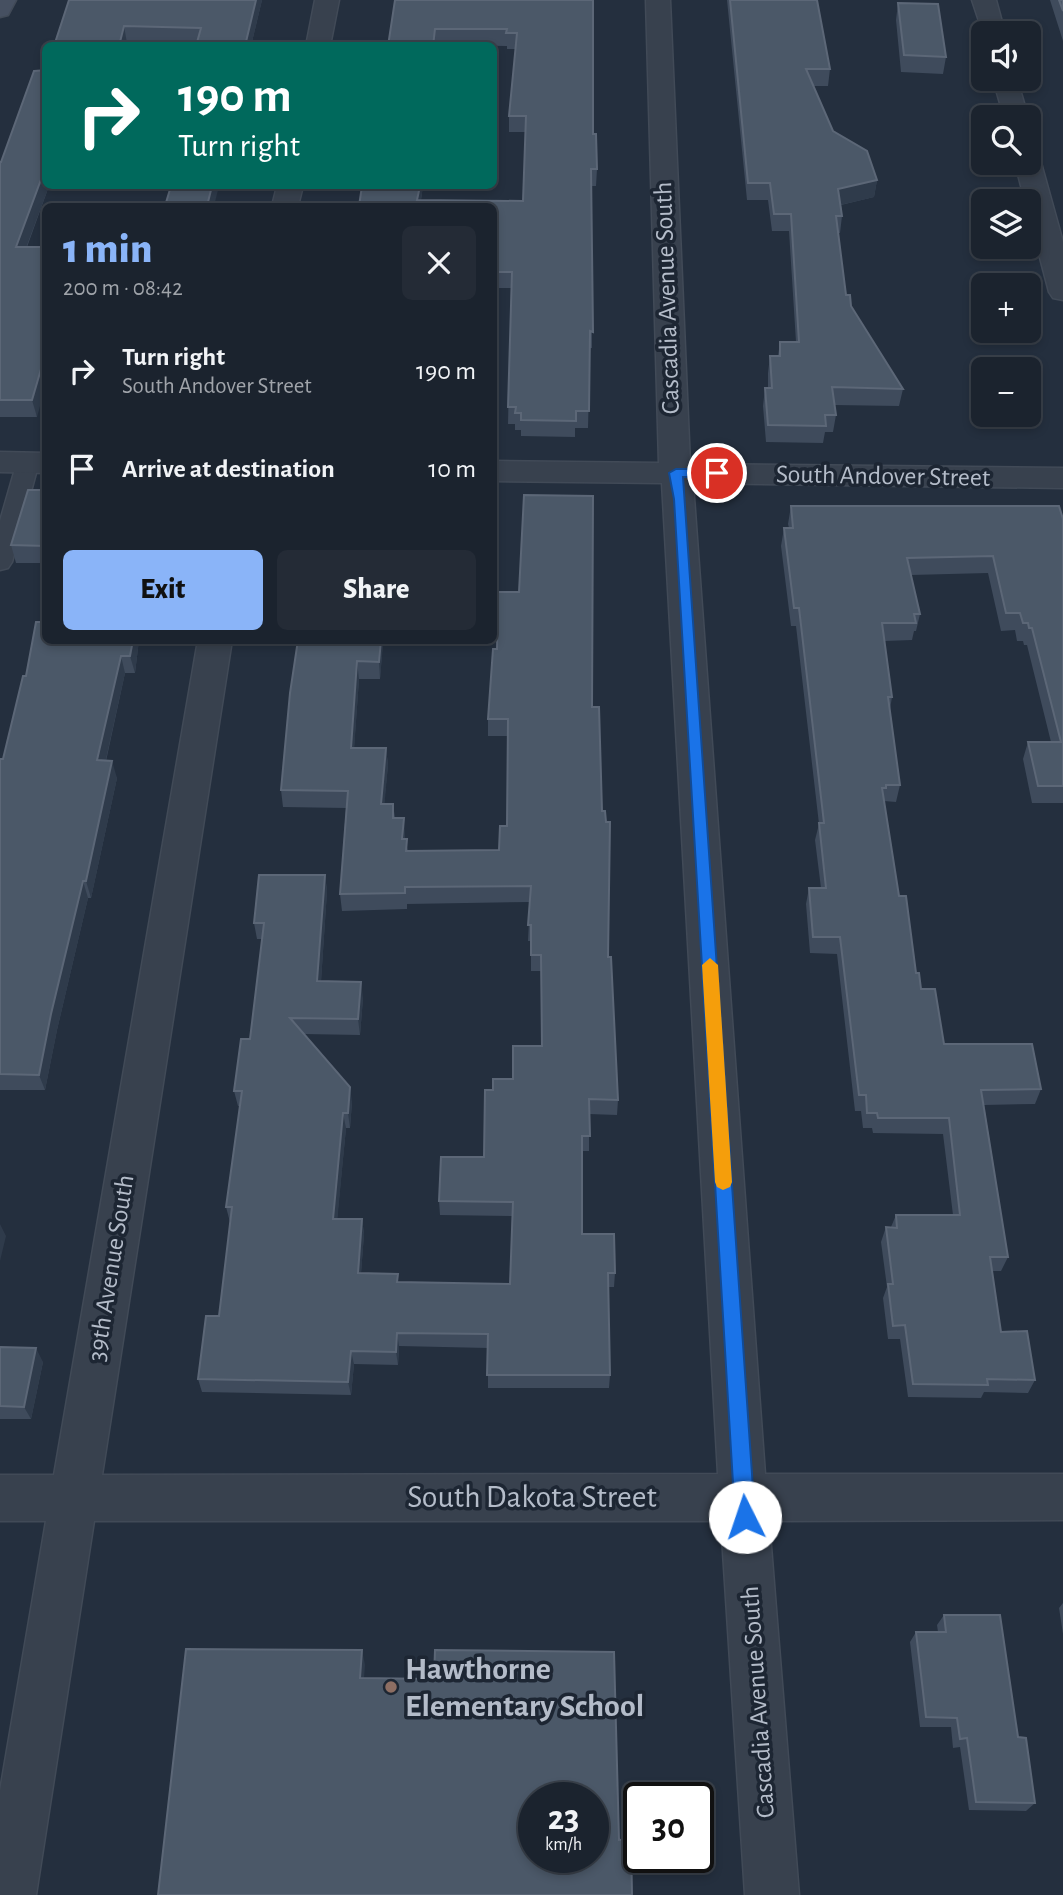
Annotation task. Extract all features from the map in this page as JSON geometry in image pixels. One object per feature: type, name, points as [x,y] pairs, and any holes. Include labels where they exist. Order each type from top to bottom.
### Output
[{"type":"street","points":[[0,10],[4,0]]},
{"type":"street","points":[[319,42],[327,0]]},
{"type":"street","name":"Cascadia Avenue South","points":[[658,0],[672,446],[680,499],[743,1497],[772,1895]]},
{"type":"street","points":[[984,0],[990,21]]},
{"type":"street","points":[[1031,175],[1063,292]]},
{"type":"street","name":"South Andover Street","points":[[497,471],[1063,478]]},
{"type":"street","name":"39th Avenue South","points":[[9,1895],[214,644]]},
{"type":"street","name":"South Dakota Street","points":[[0,1498],[1063,1497]]},
{"type":"lane","points":[[0,562],[24,462]]},
{"type":"building","points":[[69,0],[256,0],[246,42],[197,42],[201,28],[124,26],[120,42],[55,42]]},
{"type":"building","points":[[395,0],[593,0],[593,134],[596,134],[597,169],[591,169],[593,332],[590,331],[589,411],[576,411],[576,421],[521,420],[521,413],[515,413],[516,407],[508,407],[512,272],[497,272],[497,203],[359,203],[362,189],[419,189],[417,200],[523,201],[526,116],[509,116],[517,33],[506,33],[507,29],[435,29],[433,42],[389,42]]},
{"type":"building","points":[[730,0],[817,0],[830,69],[806,69],[833,131],[867,151],[877,180],[838,189],[842,216],[836,216],[846,295],[850,295],[851,306],[903,389],[832,387],[836,415],[825,415],[826,426],[768,425],[765,388],[772,388],[770,356],[780,356],[780,342],[799,342],[791,214],[774,214],[770,183],[748,183]]},
{"type":"building","points":[[898,3],[938,4],[946,57],[904,55]]},
{"type":"building","points":[[42,70],[42,177],[16,247],[42,247],[42,366],[32,400],[0,400],[1,162],[34,71]]},
{"type":"building","points":[[170,189],[211,189],[208,203],[166,203]]},
{"type":"building","points":[[28,490],[42,490],[42,546],[11,545]]},
{"type":"building","points":[[524,495],[593,496],[592,707],[599,707],[602,811],[605,811],[606,822],[610,822],[608,957],[611,957],[618,1100],[589,1099],[590,1136],[582,1136],[582,1234],[614,1234],[615,1273],[608,1273],[610,1375],[487,1375],[488,1334],[397,1333],[396,1352],[351,1351],[348,1382],[198,1379],[206,1316],[219,1316],[232,1207],[226,1207],[242,1091],[234,1091],[241,1039],[250,1039],[264,923],[254,923],[259,875],[325,875],[317,981],[361,982],[358,1019],[290,1018],[350,1087],[348,1113],[343,1113],[333,1219],[362,1219],[358,1273],[398,1274],[397,1282],[510,1284],[513,1202],[439,1201],[441,1157],[484,1157],[485,1090],[493,1090],[493,1079],[513,1079],[513,1046],[542,1046],[541,955],[531,955],[531,925],[528,925],[531,886],[405,887],[405,893],[340,894],[348,791],[281,790],[297,644],[381,644],[379,662],[357,661],[351,748],[386,748],[381,804],[393,804],[393,818],[404,818],[402,839],[407,839],[406,851],[499,850],[500,826],[507,826],[508,719],[488,719],[493,649],[497,649],[498,592],[519,592]]},
{"type":"building","points":[[791,506],[1059,506],[1063,519],[1063,786],[1038,786],[1028,742],[1061,742],[1032,628],[1029,628],[1028,623],[1023,623],[1020,613],[1006,613],[993,556],[907,558],[920,614],[914,614],[916,623],[882,623],[892,697],[888,697],[900,785],[886,785],[886,788],[882,788],[899,896],[906,896],[916,973],[919,973],[921,989],[935,989],[944,1044],[1032,1044],[1041,1089],[981,1090],[1008,1257],[990,1257],[1001,1332],[1027,1331],[1035,1380],[987,1379],[988,1385],[913,1384],[905,1325],[893,1326],[888,1284],[893,1284],[886,1227],[897,1228],[896,1215],[960,1215],[949,1118],[878,1118],[877,1113],[867,1113],[866,1095],[859,1095],[840,937],[813,937],[809,888],[826,888],[819,823],[824,823],[799,608],[794,608],[784,528],[793,528]]},
{"type":"building","points":[[36,622],[42,622],[42,644],[132,644],[130,656],[121,656],[97,760],[112,761],[86,881],[83,881],[51,1014],[39,1075],[0,1074],[0,759],[3,759],[23,676],[26,676]]},
{"type":"building","points":[[0,1347],[36,1348],[24,1407],[0,1406]]},
{"type":"building","points":[[944,1615],[1000,1615],[1018,1737],[1026,1738],[1035,1803],[976,1802],[967,1738],[960,1739],[957,1718],[926,1717],[916,1632],[946,1632]]},
{"type":"building","points":[[186,1649],[362,1650],[360,1678],[434,1679],[435,1650],[614,1652],[619,1840],[623,1840],[623,1873],[632,1873],[632,1895],[158,1895]]},
{"type":"slow traffic","points":[[710,965],[723,1182]]},
{"type":"place","name":"Hawthorne Elementary School","points":[[391,1687]]},
{"type":"route","points":[[717,473],[676,473],[680,499],[745,1517]]}]
